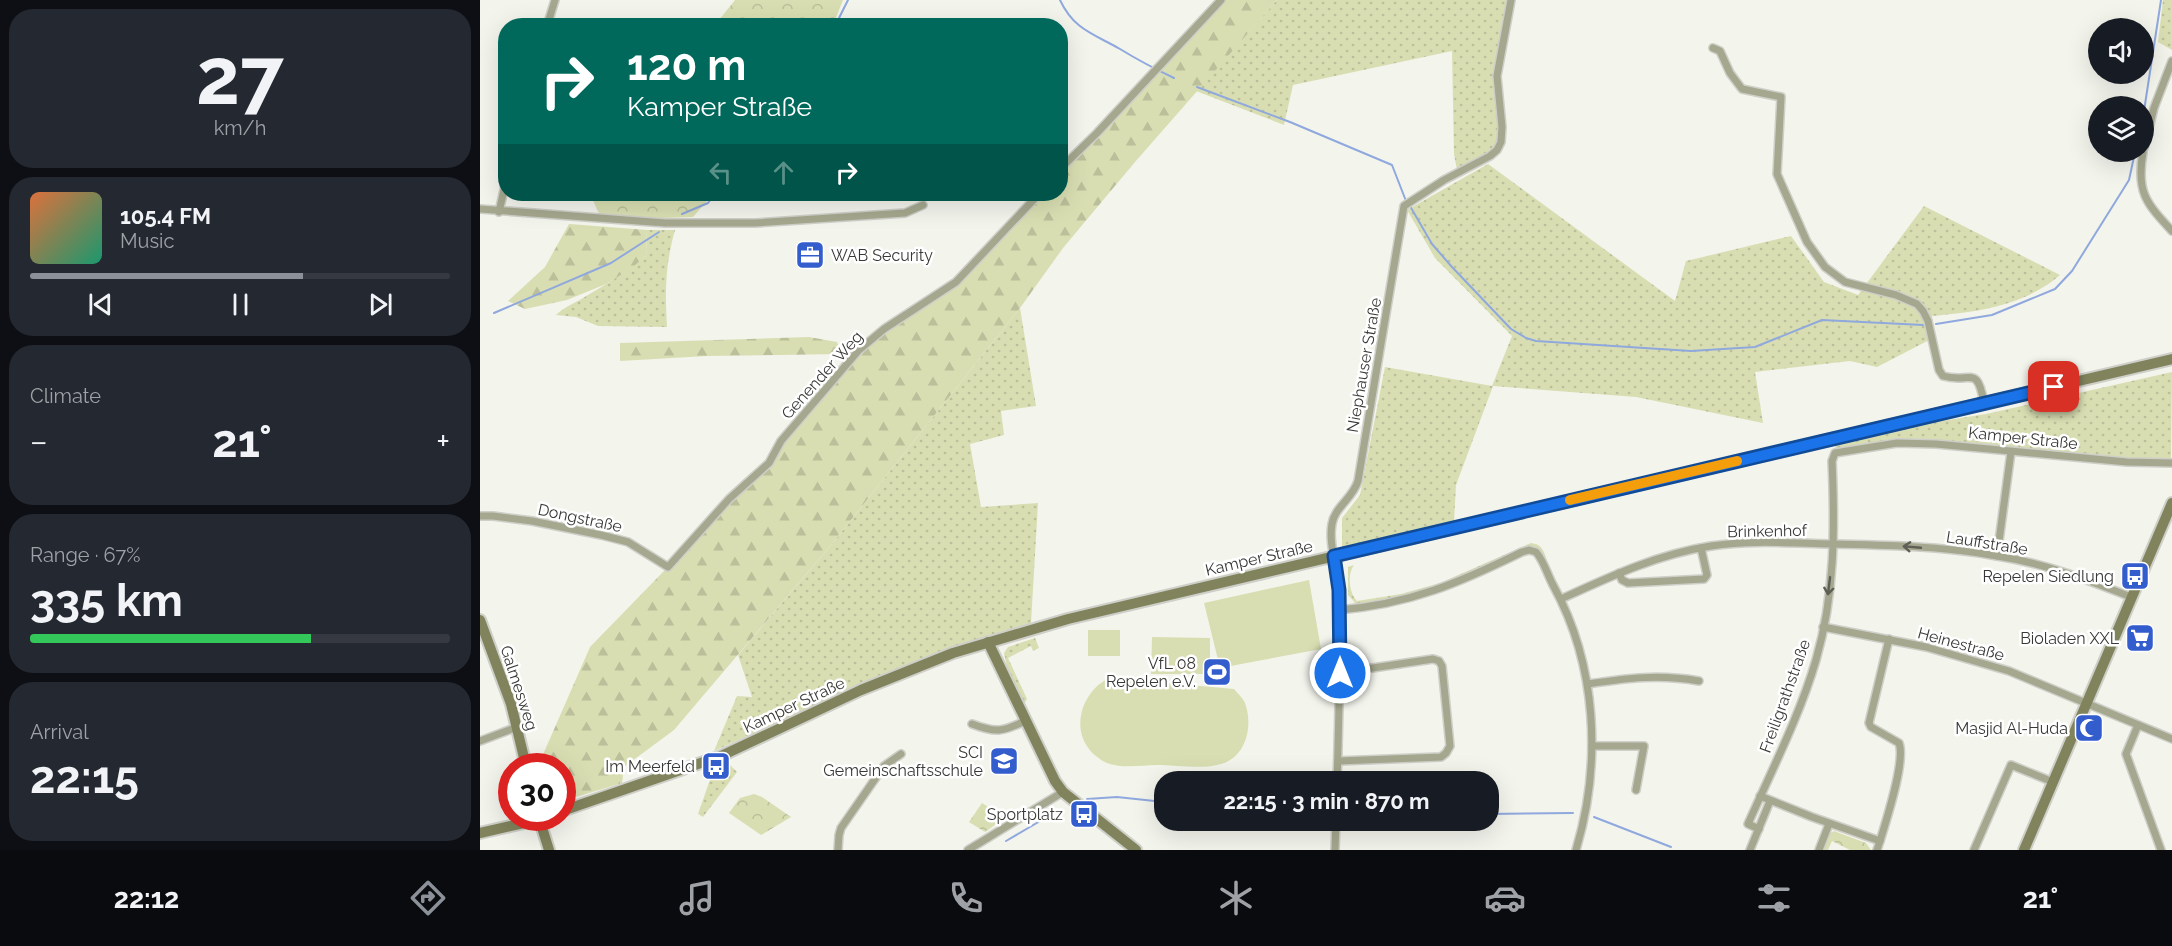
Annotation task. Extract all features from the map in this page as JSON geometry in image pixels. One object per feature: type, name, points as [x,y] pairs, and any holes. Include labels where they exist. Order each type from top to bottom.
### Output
[{"type":"main road","name":"Kamper Straße","points":[[576,806],[703,763],[861,690],[953,653],[988,642],[1103,610],[2172,359]]},
{"type":"main road","points":[[2024,850],[2131,597],[2167,526],[2172,503]]},
{"type":"main road","name":"Galmesweg","points":[[480,620],[503,679],[523,753]]},
{"type":"main road","points":[[988,642],[1042,758],[1063,792],[1136,850]]},
{"type":"main road","points":[[480,833],[498,829]]},
{"type":"main road","points":[[545,831],[549,850]]},
{"type":"street","points":[[549,18],[555,0]]},
{"type":"street","points":[[1068,161],[1221,0]]},
{"type":"street","name":"Niephauser Straße","points":[[1338,771],[1339,590],[1332,523],[1336,513],[1354,492],[1358,481],[1404,206],[1443,180],[1490,156],[1501,142],[1502,127],[1497,76],[1510,0]]},
{"type":"street","name":"Kamper Straße","points":[[1713,48],[1720,51],[1730,72],[1743,88],[1781,97],[1777,174],[1798,225],[1825,267],[1845,282],[1896,295],[1917,304],[1928,321],[1939,370],[1943,376],[1954,379],[1971,376],[1977,379],[1981,385],[1984,403]]},
{"type":"street","points":[[2154,108],[2172,61]]},
{"type":"street","points":[[2142,162],[2142,191],[2148,203],[2172,231]]},
{"type":"street","points":[[499,212],[501,201]]},
{"type":"street","name":"Genender Weg","points":[[668,567],[729,499],[769,463],[781,441],[859,350],[884,329],[956,282],[1032,201]]},
{"type":"street","points":[[480,209],[665,223],[754,223],[906,213],[923,205]]},
{"type":"street","name":"Kamper Straße","points":[[1835,453],[1863,447],[1906,443],[2127,462],[2172,463]]},
{"type":"street","name":"Freiligrathstraße","points":[[1759,829],[1748,824],[1810,676],[1823,627],[1834,544],[1832,461],[1835,453]]},
{"type":"street","points":[[1997,556],[2011,453]]},
{"type":"street","name":"Dongstraße","points":[[480,516],[532,521],[619,540],[645,551],[668,567]]},
{"type":"street","name":"Brinkenhof","points":[[1561,599],[1651,561],[1701,548],[1762,541],[1834,544]]},
{"type":"street","name":"Lauffstraße","points":[[1834,544],[1896,546],[1997,556],[2070,574],[2131,597]]},
{"type":"street","points":[[1619,573],[1622,580],[1628,583],[1704,579],[1707,575],[1701,548]]},
{"type":"street","points":[[1339,609],[1364,608],[1417,597],[1469,578],[1522,552],[1529,550],[1536,552],[1561,599],[1576,639],[1588,684],[1592,718],[1592,746],[1587,798],[1576,850]]},
{"type":"street","name":"Heinestraße","points":[[1823,627],[1926,647],[2009,671],[2172,739]]},
{"type":"street","points":[[1876,850],[1894,794],[1901,756],[1899,743],[1871,728],[1869,723],[1889,639]]},
{"type":"street","points":[[1338,762],[1441,758],[1450,746],[1447,703],[1442,666],[1439,661],[1433,659],[1340,673]]},
{"type":"street","points":[[1588,684],[1644,676],[1670,676],[1699,681]]},
{"type":"street","points":[[972,724],[989,731],[996,731],[1005,730],[1025,721]]},
{"type":"street","points":[[2138,725],[2126,754],[2161,850]]},
{"type":"street","points":[[480,741],[517,726]]},
{"type":"street","points":[[1592,746],[1644,746],[1636,790]]},
{"type":"street","points":[[838,850],[841,828],[884,766],[901,754]]},
{"type":"street","points":[[1974,850],[2011,765],[2053,783]]},
{"type":"street","points":[[968,850],[1063,792]]},
{"type":"street","points":[[1760,796],[1829,824],[1880,841]]},
{"type":"street","points":[[1750,850],[1770,801]]},
{"type":"street","points":[[1819,850],[1829,824]]},
{"type":"street","points":[[1335,850],[1336,831]]},
{"type":"green space","points":[[735,0],[843,0],[836,18],[721,18]]},
{"type":"green space","points":[[1221,0],[1277,0],[1063,248],[1020,308],[831,545],[674,730],[624,767],[622,783],[576,797],[576,753],[544,753],[590,647],[769,463],[781,441],[859,350],[956,282],[1032,201],[1068,201],[1068,162]]},
{"type":"green space","points":[[1277,0],[1509,0],[1495,80],[1501,127],[1499,141],[1489,156],[1457,170],[1454,154],[1452,51],[1293,85],[1284,125],[1196,91]]},
{"type":"green space","points":[[2163,0],[2172,0],[2172,50],[2158,42]]},
{"type":"green space","points":[[1488,164],[1675,301],[1686,261],[1791,236],[1824,282],[1858,295],[1924,206],[2060,275],[2016,301],[1983,309],[1932,316],[1935,337],[1877,367],[1850,361],[1755,372],[1763,423],[1636,397],[1493,386],[1456,485],[1454,522],[1342,547],[1342,518],[1360,495],[1385,367],[1492,386],[1512,336],[1435,258],[1407,210]]},
{"type":"green space","points":[[593,201],[707,201],[693,217],[602,220]]},
{"type":"green space","points":[[569,224],[647,230],[646,256],[606,284],[567,300],[525,309],[508,301],[545,267]]},
{"type":"green space","points":[[647,230],[675,230],[666,278],[667,327],[598,326],[576,317],[556,315],[646,256]]},
{"type":"green space","points":[[1020,308],[1036,406],[1001,411],[1004,435],[970,444],[981,507],[1038,503],[1031,623],[882,675],[714,751],[737,696],[752,697],[738,655],[831,545]]},
{"type":"green space","points":[[809,337],[837,342],[842,354],[707,356],[620,361],[620,343]]},
{"type":"green space","points":[[2172,372],[2171,463],[1897,443],[1835,453],[1836,438],[1986,414]]},
{"type":"green space","points":[[1531,543],[1542,549],[1547,561],[1539,548],[1528,546],[1442,586],[1398,598],[1357,605],[1348,595],[1348,567],[1354,565],[1350,573],[1350,583],[1357,601],[1401,594],[1440,583]]},
{"type":"green space","points":[[1309,580],[1321,649],[1220,668],[1204,603]]},
{"type":"green space","points":[[1088,630],[1120,630],[1120,656],[1088,656]]},
{"type":"green space","points":[[1152,637],[1210,638],[1210,674],[1151,674]]},
{"type":"green space","points":[[1035,638],[1039,648],[1033,651],[1031,646],[1008,658],[1027,699],[1023,706],[1008,672],[1004,653],[1008,647]]},
{"type":"green space","points":[[1111,678],[1234,689],[1244,701],[1248,713],[1247,732],[1241,750],[1227,762],[1211,766],[1125,766],[1107,763],[1093,754],[1084,742],[1080,719],[1089,695],[1101,683]]},
{"type":"green space","points":[[727,762],[737,772],[703,817],[698,814],[712,774]]},
{"type":"green space","points":[[754,794],[791,817],[761,835],[729,813],[740,798]]},
{"type":"green space","points":[[982,803],[1005,818],[985,832],[969,822]]},
{"type":"green space","points":[[1834,831],[1866,843],[1871,850],[1850,850],[1832,841],[1828,850],[1824,850],[1830,833]]},
{"type":"waterway","points":[[839,18],[848,0]]},
{"type":"waterway","points":[[1060,0],[1078,25],[1174,78]]},
{"type":"waterway","points":[[2146,96],[2161,0]]},
{"type":"waterway","points":[[1197,87],[1290,122],[1392,165],[1406,201]]},
{"type":"waterway","points":[[1936,324],[1992,315],[2055,289],[2072,271],[2129,180],[2133,162]]},
{"type":"waterway","points":[[682,214],[710,201]]},
{"type":"waterway","points":[[1410,206],[1432,244],[1452,267],[1511,329],[1536,341],[1691,351],[1755,347],[1822,320],[1923,325]]},
{"type":"waterway","points":[[494,313],[611,263],[659,232]]},
{"type":"waterway","points":[[1087,799],[1117,797],[1154,801]]},
{"type":"waterway","points":[[1006,841],[1059,810]]},
{"type":"waterway","points":[[1499,814],[1573,813]]},
{"type":"waterway","points":[[1594,817],[1671,847]]},
{"type":"slow traffic","points":[[1570,500],[1737,461]]},
{"type":"place","name":"WAB Security","points":[[810,255]]},
{"type":"place","name":"Repelen Siedlung","points":[[2135,576]]},
{"type":"place","name":"Bioladen XXL","points":[[2140,638]]},
{"type":"place","name":"VfL 08 Repelen e.V.","points":[[1217,672]]},
{"type":"place","name":"Masjid Al-Huda","points":[[2089,728]]},
{"type":"place","name":"SCI Gemeinschaftsschule","points":[[1004,761]]},
{"type":"place","name":"Im Meerfeld","points":[[716,766]]},
{"type":"place","name":"Sportplatz","points":[[1084,814]]},
{"type":"route","points":[[1340,673],[1339,590],[1334,556],[2054,387]]}]
